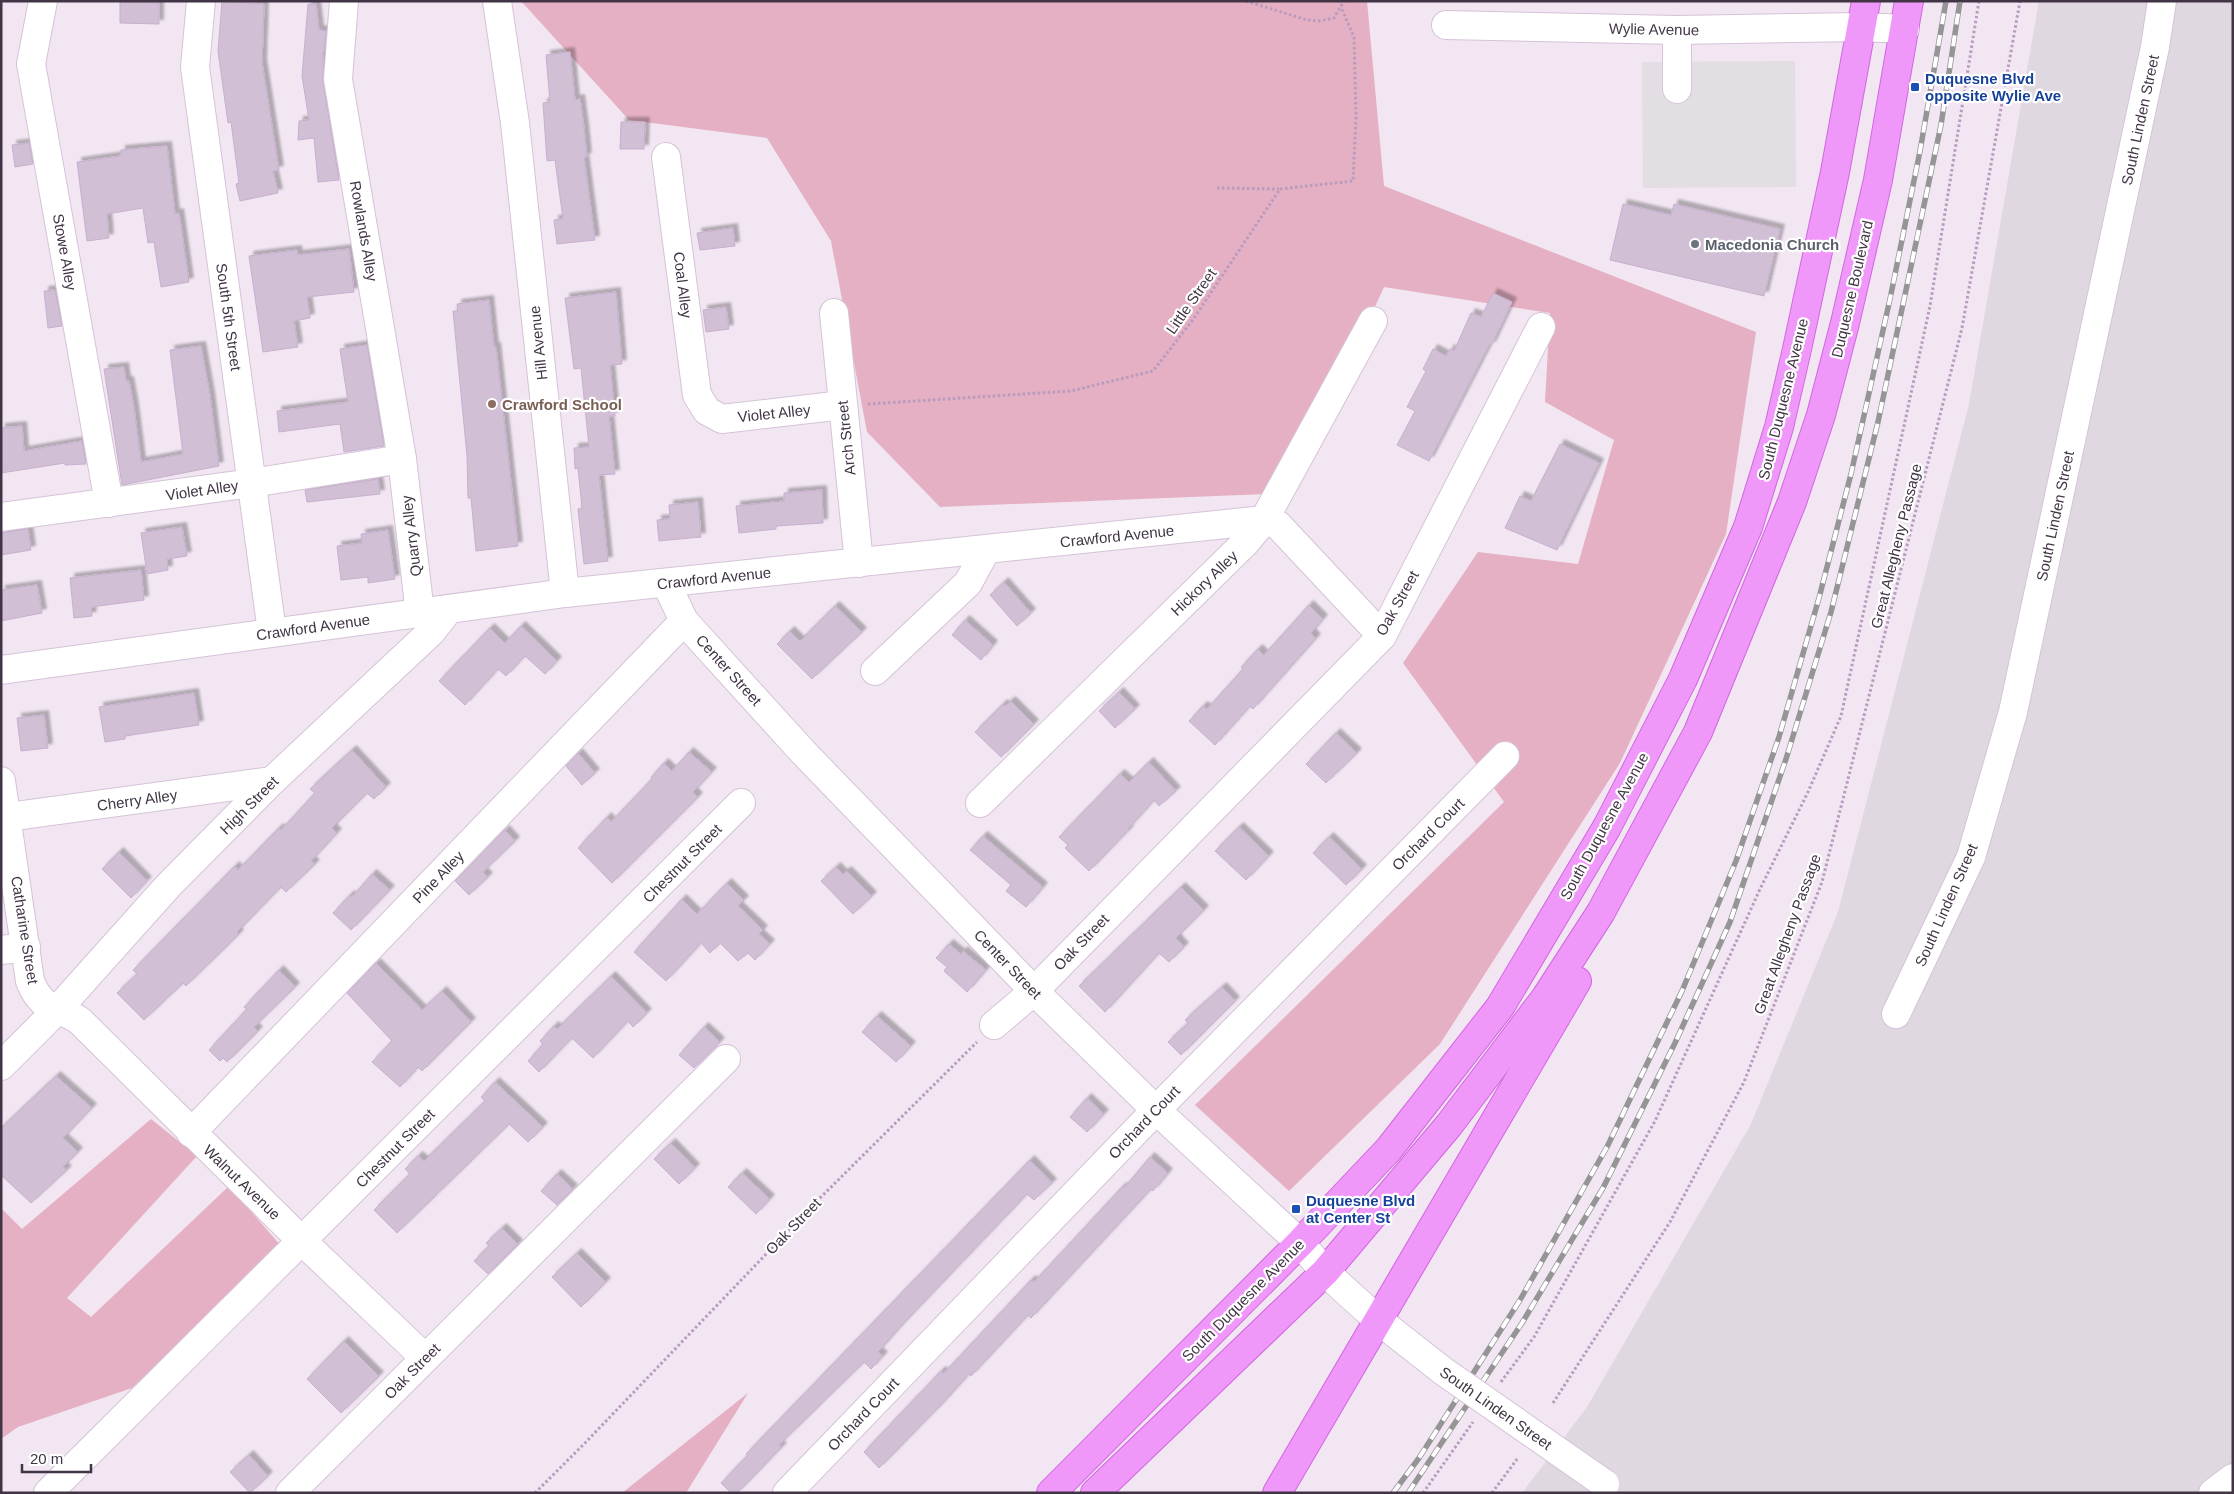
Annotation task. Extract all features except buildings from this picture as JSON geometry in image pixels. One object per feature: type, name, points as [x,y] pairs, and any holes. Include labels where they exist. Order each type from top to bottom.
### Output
[{"type":"main road","name":"Duquesne Boulevard","points":[[1698,732],[1792,502],[1821,415],[1845,323],[1878,180],[1909,1]]},
{"type":"main road","name":"South Duquesne Avenue","points":[[1051,1493],[1300,1243],[1389,1149],[1500,1008],[1607,827],[1683,679],[1748,527],[1779,426],[1835,172],[1864,14]]},
{"type":"main road","points":[[1095,1493],[1325,1272],[1450,1125],[1546,997],[1601,912],[1698,732]]},
{"type":"main road","points":[[1277,1493],[1605,933],[1698,732]]},
{"type":"street","name":"Stowe Alley","points":[[44,1],[32,64],[109,502]]},
{"type":"street","name":"South 5th Street","points":[[201,1],[195,66],[272,632]]},
{"type":"street","name":"Rowlands Alley","points":[[344,1],[338,79],[402,459]]},
{"type":"street","name":"Hill Avenue","points":[[497,1],[515,122],[565,593]]},
{"type":"street","name":"South Linden Street","points":[[1896,1014],[1971,857],[2013,712],[2155,47],[2162,1]]},
{"type":"street","name":"Wylie Avenue","points":[[1446,25],[1677,30],[1864,14],[1905,29]]},
{"type":"street","points":[[1677,30],[1677,89]]},
{"type":"street","name":"Coal Alley","points":[[666,157],[698,395],[707,411]]},
{"type":"street","name":"Arch Street","points":[[834,313],[859,563]]},
{"type":"street","name":"Hickory Alley","points":[[980,803],[1246,542],[1264,520],[1373,321]]},
{"type":"street","name":"Oak Street","points":[[994,1025],[1034,991],[1382,636],[1541,327]]},
{"type":"street","name":"Violet Alley","points":[[707,411],[722,419],[842,405]]},
{"type":"street","name":"Violet Alley","points":[[1,517],[252,483],[402,459]]},
{"type":"street","name":"Quarry Alley","points":[[402,459],[420,612]]},
{"type":"street","points":[[1264,520],[1278,525],[1382,636]]},
{"type":"street","name":"Crawford Avenue","points":[[1,670],[565,593],[1264,520]]},
{"type":"street","points":[[876,671],[968,583],[986,550]]},
{"type":"street","name":"Center Street","points":[[666,583],[684,621],[803,752],[1034,991],[1156,1110],[1300,1243],[1325,1272],[1378,1320]]},
{"type":"street","name":"High Street","points":[[1,1066],[57,1010],[168,886],[272,781],[430,632],[450,609]]},
{"type":"street","name":"Pine Alley","points":[[191,1133],[684,621]]},
{"type":"street","name":"Orchard Court","points":[[787,1493],[1156,1110],[1505,756]]},
{"type":"street","name":"Catharine Street","points":[[1,780],[13,948],[42,1002],[57,1010]]},
{"type":"street","name":"Cherry Alley","points":[[4,818],[272,781]]},
{"type":"street","name":"Chestnut Street","points":[[48,1493],[741,804]]},
{"type":"street","name":"Walnut Avenue","points":[[57,1010],[71,1015],[80,1021],[191,1133],[426,1358]]},
{"type":"street","name":"Oak Street","points":[[290,1493],[726,1059]]},
{"type":"street","name":"South Linden Street","points":[[1378,1320],[1443,1371],[1611,1489]]},
{"type":"street","points":[[2213,1493],[2233,1478]]},
{"type":"path","points":[[1246,1],[1320,21],[1334,18],[1344,1]]},
{"type":"path","points":[[1500,1384],[1534,1337],[1655,1121],[1760,889],[1808,792],[1841,716],[1930,306],[1979,1]]},
{"type":"path","name":"Great Allegheny Passage","points":[[1553,1403],[1670,1222],[1744,1082],[1822,882],[1962,328],[2020,1]]},
{"type":"path","points":[[1217,188],[1280,189],[1353,181],[1356,117],[1354,37],[1341,7]]},
{"type":"path","name":"Little Street","points":[[842,405],[1070,391],[1153,371],[1192,321],[1280,189]]},
{"type":"path","name":"Oak Street","points":[[534,1493],[585,1443],[816,1202],[994,1025]]},
{"type":"path","points":[[1423,1493],[1478,1415]]},
{"type":"path","points":[[1492,1493],[1517,1459]]},
{"type":"shaded area","points":[[521,1],[1367,1],[1384,186],[1756,332],[1726,534],[1620,763],[1440,1044],[1289,1191],[1195,1105],[1504,802],[1403,663],[1478,552],[1578,564],[1614,440],[1545,402],[1550,313],[1384,287],[1289,493],[940,507],[867,432],[831,241],[767,138],[629,120]]},
{"type":"shaded area","points":[[2039,1],[2233,1],[2233,1493],[1522,1493],[1587,1407],[1751,1124],[1838,912],[1969,404]]},
{"type":"shaded area","points":[[1795,61],[1796,187],[1643,188],[1642,62]]},
{"type":"shaded area","points":[[151,1119],[197,1156],[67,1298],[91,1317],[229,1186],[281,1246],[132,1388],[18,1427],[1,1439],[1,1208],[22,1229]]},
{"type":"shaded area","points":[[748,1393],[686,1493],[622,1493]]},
{"type":"railway","points":[[1393,1493],[1419,1458],[1520,1300],[1607,1147],[1682,991],[1736,861],[1779,737],[1819,598],[1851,474],[1890,299],[1920,151],[1946,1]]},
{"type":"railway","points":[[1408,1493],[1522,1323],[1603,1188],[1675,1043],[1730,922],[1786,759],[1831,612],[1878,422],[1941,125],[1960,1]]},
{"type":"place","name":"Duquesne Blvd opposite Wylie Ave","points":[[1915,87]]},
{"type":"place","name":"Macedonia Church","points":[[1695,244]]},
{"type":"place","name":"Crawford School","points":[[492,404]]},
{"type":"place","name":"Duquesne Blvd at Center St","points":[[1296,1209]]}]
